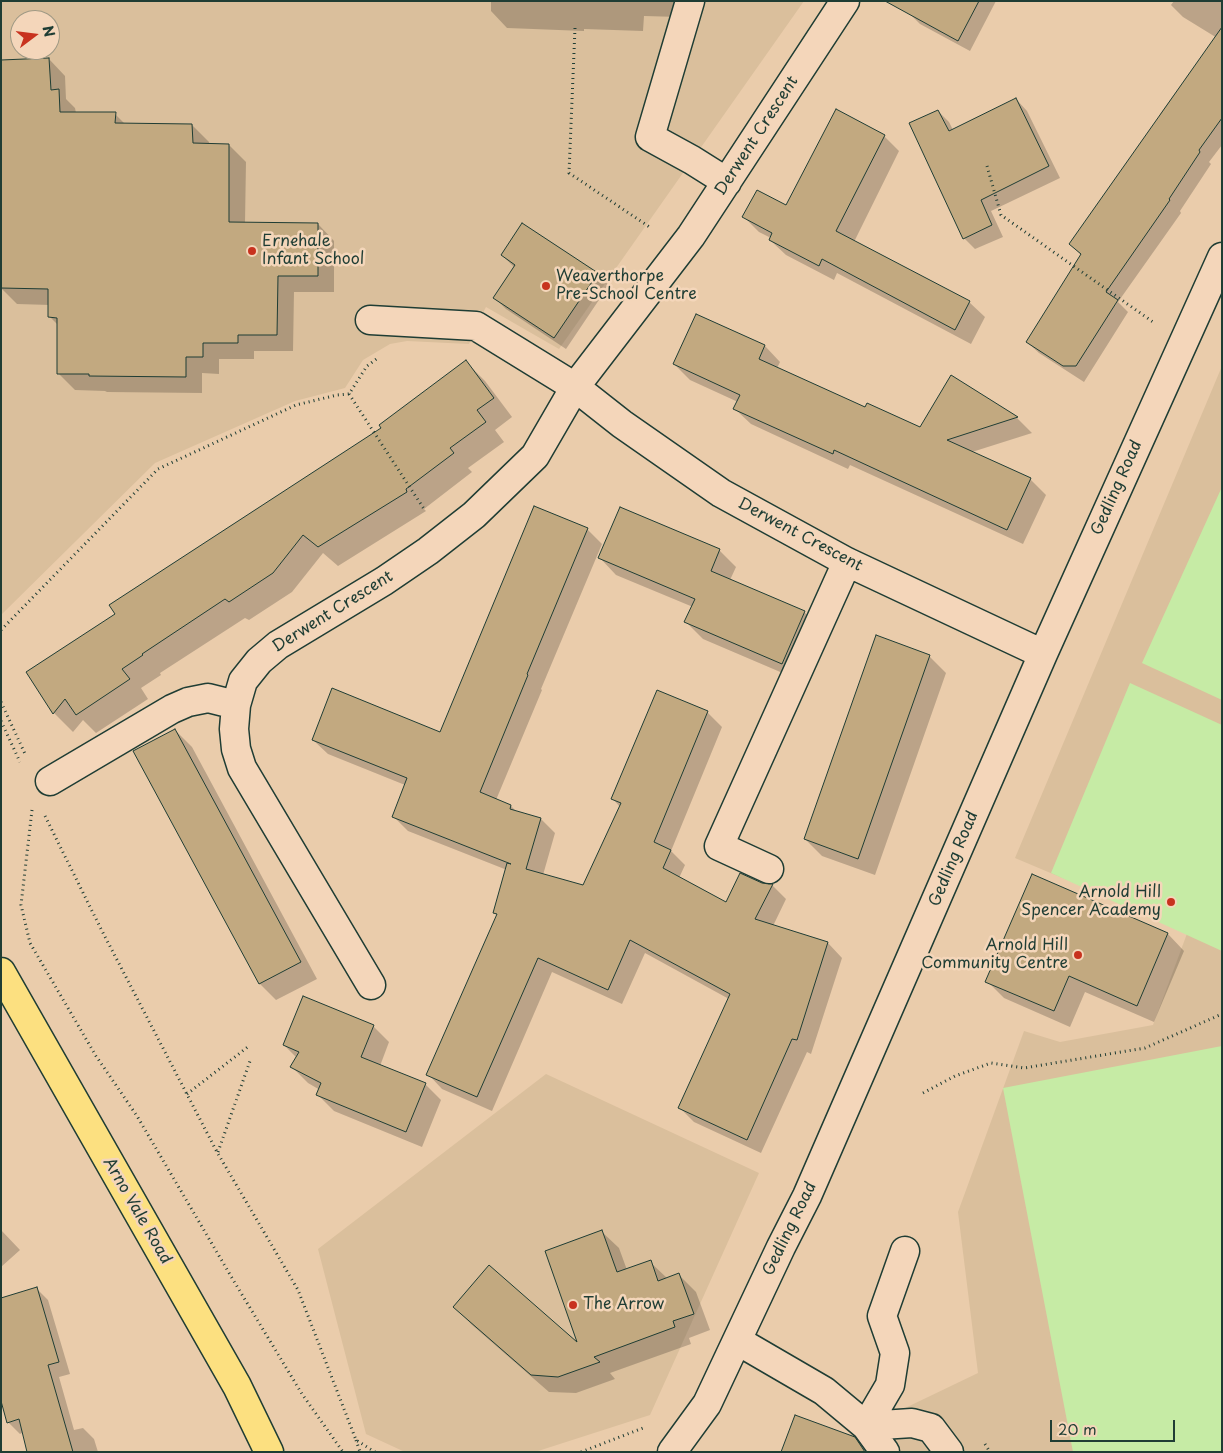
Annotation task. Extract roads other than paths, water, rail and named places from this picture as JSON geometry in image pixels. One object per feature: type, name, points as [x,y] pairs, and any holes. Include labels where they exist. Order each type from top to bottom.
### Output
[{"type":"main road","name":"Arno Vale Road","points":[[1,972],[237,1386],[269,1452]]},
{"type":"street","points":[[690,1],[650,137],[692,160],[726,182]]},
{"type":"street","name":"Derwent Crescent","points":[[371,984],[242,768],[236,749],[234,729],[236,704],[243,681],[259,661],[278,645],[384,581],[444,539],[474,515],[535,456],[575,387],[682,247],[845,1]]},
{"type":"street","name":"Gedling Road","points":[[672,1452],[707,1404],[807,1196],[1043,654],[1222,257]]},
{"type":"street","points":[[370,320],[476,326],[575,387]]},
{"type":"street","name":"Derwent Crescent","points":[[575,387],[622,424],[722,493],[847,562],[1043,654]]},
{"type":"street","points":[[769,869],[719,846],[847,562]]},
{"type":"street","points":[[50,781],[172,709],[188,702],[208,698],[236,704]]},
{"type":"street","points":[[866,1426],[890,1385],[895,1353],[882,1316],[905,1251]]},
{"type":"street","points":[[738,1340],[824,1391],[866,1426],[885,1452]]},
{"type":"street","points":[[866,1426],[912,1422],[930,1428],[949,1452]]},
{"type":"place","name":"Ernehale Infant School","points":[[252,251]]},
{"type":"place","name":"Weaverthorpe Pre-School Centre","points":[[546,286]]},
{"type":"place","name":"Arnold Hill Spencer Academy","points":[[1171,902]]},
{"type":"place","name":"Arnold Hill Community Centre","points":[[1078,955]]},
{"type":"place","name":"The Arrow","points":[[573,1305]]}]
